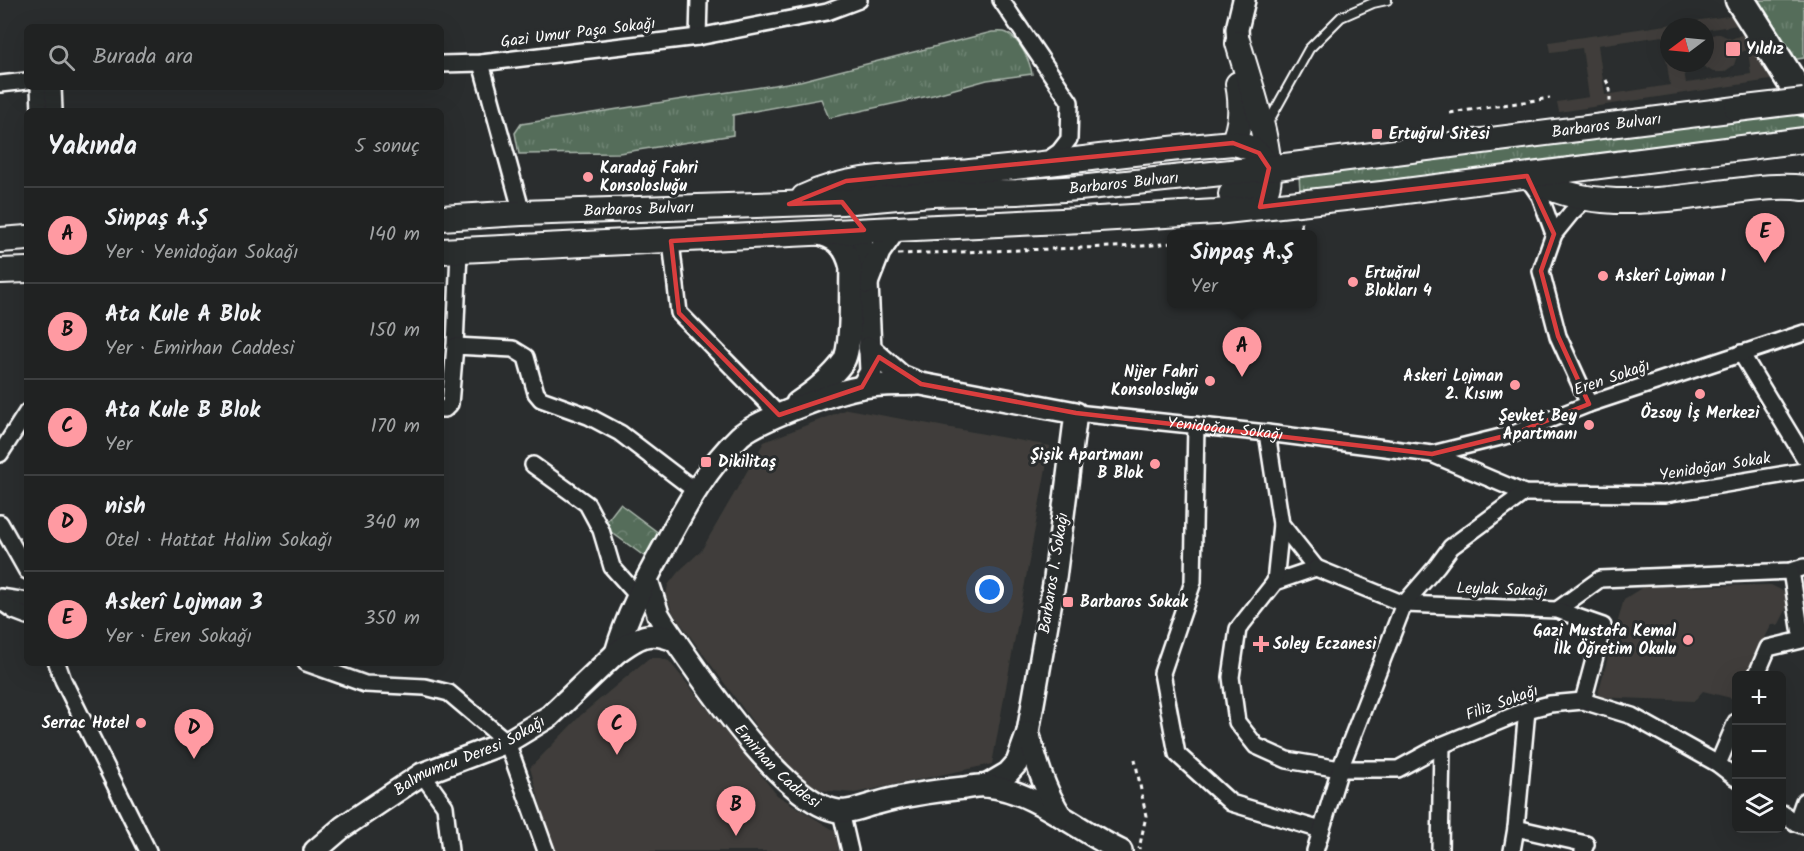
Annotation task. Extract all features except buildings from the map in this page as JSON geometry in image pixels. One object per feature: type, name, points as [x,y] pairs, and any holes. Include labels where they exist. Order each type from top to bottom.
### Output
[{"type":"highway","points":[[1740,0],[1804,101]]},
{"type":"main road","points":[[1233,143],[1238,133],[1242,111],[1236,62],[1238,43]]},
{"type":"main road","points":[[1117,218],[1128,210],[1149,202],[1260,191],[1267,188],[1270,180],[1268,152],[1238,43]]},
{"type":"main road","name":"Barbaros Bulvarı","points":[[444,218],[842,202],[931,194],[1079,188],[1269,168],[1804,101]]},
{"type":"main road","name":"Barbaros Bulvarı","points":[[450,251],[1117,218],[1273,206],[1804,140]]},
{"type":"main road","points":[[789,204],[817,190],[846,181],[948,175],[1233,143],[1248,146],[1258,153],[1269,168]]},
{"type":"main road","points":[[946,226],[940,219],[931,194],[936,182],[948,175]]},
{"type":"main road","points":[[1527,176],[1544,187],[1568,195],[1622,201],[1654,200],[1765,187],[1804,188]]},
{"type":"main road","points":[[842,202],[855,217],[860,230]]},
{"type":"main road","points":[[0,240],[24,238]]},
{"type":"main road","points":[[0,271],[24,270]]},
{"type":"street","points":[[698,37],[699,0]]},
{"type":"street","name":"Gazi Umur Paşa Sokağı","points":[[444,64],[481,63],[698,37],[827,12],[860,0]]},
{"type":"street","points":[[1001,0],[1070,102],[1069,139],[1059,152],[1040,165]]},
{"type":"street","points":[[1238,43],[1237,29],[1244,0]]},
{"type":"street","points":[[481,63],[522,213]]},
{"type":"street","points":[[0,84],[24,81]]},
{"type":"street","points":[[39,90],[40,108]]},
{"type":"street","points":[[53,90],[54,108]]},
{"type":"street","points":[[1527,176],[1540,196],[1554,234]]},
{"type":"street","points":[[1587,198],[1554,234],[1541,271],[1558,336],[1589,404]]},
{"type":"street","points":[[867,283],[879,252],[896,228]]},
{"type":"street","points":[[860,230],[867,283],[871,372],[862,387]]},
{"type":"street","points":[[616,653],[624,626],[642,587],[696,491],[728,448],[742,434],[779,415],[803,399],[844,361],[848,346],[851,268],[848,256],[836,239],[814,233]]},
{"type":"street","points":[[671,241],[679,313],[779,415]]},
{"type":"street","points":[[444,409],[450,404],[456,346],[450,251]]},
{"type":"street","name":"Eren Sokağı","points":[[1432,454],[1513,434],[1589,404],[1804,333]]},
{"type":"street","points":[[456,346],[513,350],[526,357],[536,393],[541,399],[588,416],[620,433],[696,491]]},
{"type":"street","points":[[869,348],[901,376],[921,384]]},
{"type":"street","points":[[1741,354],[1804,457]]},
{"type":"street","points":[[779,415],[862,387],[921,384]]},
{"type":"street","name":"Yenidoğan Sokağı","points":[[921,384],[1076,413],[1268,433],[1432,454],[1524,493]]},
{"type":"street","name":"Barbaros 1. Sokağı","points":[[986,786],[1008,773],[1017,763],[1028,732],[1055,578],[1076,413]]},
{"type":"street","points":[[0,454],[24,417]]},
{"type":"street","points":[[1196,425],[1193,582],[1162,673],[1178,754],[1232,803],[1321,830]]},
{"type":"street","points":[[1268,433],[1281,524],[1275,582],[1238,629],[1231,677],[1237,722],[1256,746],[1287,760],[1340,769]]},
{"type":"street","points":[[533,465],[587,504],[601,530],[612,567],[642,587]]},
{"type":"street","name":"Yenidoğan Sokak","points":[[1524,493],[1665,494],[1804,471]]},
{"type":"street","points":[[1315,851],[1340,769],[1404,604],[1451,547],[1524,493]]},
{"type":"street","points":[[0,523],[24,566]]},
{"type":"street","points":[[1275,582],[1316,568],[1281,524]]},
{"type":"street","name":"Leylak Sokağı","points":[[1316,568],[1404,604],[1557,610],[1600,579],[1798,569]]},
{"type":"street","points":[[1758,671],[1768,648],[1804,641],[1798,569]]},
{"type":"street","name":"Emirhan Caddesi","points":[[642,587],[676,641],[759,752],[793,787],[816,804],[841,812],[945,790],[986,786]]},
{"type":"street","points":[[0,599],[24,601]]},
{"type":"street","points":[[0,599],[14,611],[24,615]]},
{"type":"street","points":[[1557,610],[1604,626],[1583,701]]},
{"type":"street","name":"Balmumcu Deresi Sokağı","points":[[315,851],[343,827],[422,774],[507,742],[550,716],[616,653],[640,637],[662,635],[676,641]]},
{"type":"street","points":[[59,666],[63,680],[147,851]]},
{"type":"street","points":[[315,666],[366,684],[425,687],[449,693],[507,742],[546,851]]},
{"type":"street","name":"Filiz Sokağı","points":[[1340,769],[1398,769],[1442,745],[1527,710],[1550,704],[1583,701],[1632,716],[1718,764],[1732,774]]},
{"type":"street","points":[[1512,851],[1527,710]]},
{"type":"street","points":[[1718,764],[1736,725]]},
{"type":"street","points":[[1028,732],[1044,784],[1063,819]]},
{"type":"street","points":[[1440,851],[1442,745]]},
{"type":"street","points":[[422,774],[445,806],[450,851]]},
{"type":"street","points":[[986,786],[1029,798],[1116,850]]},
{"type":"street","points":[[1786,816],[1800,825],[1804,801]]},
{"type":"street","points":[[841,812],[850,851]]},
{"type":"street","points":[[1516,828],[1586,844],[1583,851]]},
{"type":"lane","points":[[1262,126],[1269,121],[1309,49],[1341,17],[1372,3],[1387,0]]},
{"type":"path","points":[[1606,80],[1610,88],[1611,112]]},
{"type":"path","points":[[1450,113],[1550,98]]},
{"type":"path","points":[[1300,215],[1302,230]]},
{"type":"path","points":[[894,253],[900,255],[1167,243]]},
{"type":"path","points":[[1135,759],[1146,816],[1139,851]]},
{"type":"highlighted area","points":[[1233,143],[1259,153],[1269,168],[1260,207],[1527,176],[1554,234],[1541,271],[1558,336],[1589,404],[1513,434],[1432,454],[1076,413],[921,384],[879,357],[862,387],[779,415],[679,313],[671,241],[864,230],[842,202],[789,204],[846,181]]},
{"type":"shaded area","points":[[1804,5],[1761,22],[1767,71],[1804,66],[1804,75],[1559,112],[1557,102],[1589,97],[1582,48],[1551,52],[1549,42],[1660,26],[1660,36],[1598,45],[1605,95],[1670,85],[1668,72],[1684,72],[1686,83],[1751,74],[1748,50],[1738,53],[1734,65],[1724,72],[1714,72],[1714,34],[1720,34],[1731,39],[1746,33],[1745,24],[1714,29],[1714,18]]},
{"type":"shaded area","points":[[847,409],[1050,446],[992,764],[855,793],[818,790],[791,774],[673,613],[666,595],[668,585],[679,571],[701,551],[764,442]]},
{"type":"shaded area","name":"Gazi Mustafa Kemal İlk Öğretim Okulu","points":[[1771,585],[1793,596],[1778,626],[1772,624],[1748,671],[1732,671],[1732,698],[1703,691],[1694,701],[1597,697],[1624,599],[1643,587]]},
{"type":"shaded area","points":[[649,658],[669,661],[777,795],[835,831],[839,851],[554,851],[530,768],[581,715]]},
{"type":"green space","points":[[1755,0],[1804,0],[1804,58],[1791,60]]},
{"type":"green space","points":[[992,32],[1005,32],[1012,36],[1027,57],[1032,74],[987,80],[933,95],[829,118],[821,99],[733,115],[733,135],[619,153],[519,154],[515,133],[521,124],[800,81]]},
{"type":"green space","points":[[1804,112],[1804,129],[1300,191],[1299,175]]},
{"type":"green space","points":[[620,504],[664,537],[648,559],[603,526]]},
{"type":"place","name":"Yıldız","points":[[1733,49]]},
{"type":"place","name":"Ertuğrul Sitesi","points":[[1377,134]]},
{"type":"place","name":"Karadağ Fahri Konsolosluğu","points":[[588,177]]},
{"type":"place","name":"Askerî Lojman 3","points":[[1765,263]]},
{"type":"place","name":"Askerî Lojman 1","points":[[1603,276]]},
{"type":"place","name":"Ertuğrul Blokları 4","points":[[1353,282]]},
{"type":"place","name":"Sinpaş A.Ş","points":[[1242,377]]},
{"type":"place","name":"Nijer Fahri Konsolosluğu","points":[[1210,381]]},
{"type":"place","name":"Askeri Lojman 2. Kısım","points":[[1515,385]]},
{"type":"place","name":"Özsoy İş Merkezi","points":[[1700,394]]},
{"type":"place","name":"Şevket Bey Apartmanı","points":[[1589,425]]},
{"type":"place","name":"Dikilitaş","points":[[706,462]]},
{"type":"place","name":"Şişik Apartmanı B Blok","points":[[1155,464]]},
{"type":"place","name":"Barbaros Sokak","points":[[1068,602]]},
{"type":"place","name":"Gazi Mustafa Kemal İlk Öğretim Okulu","points":[[1688,640]]},
{"type":"place","name":"Soley Eczanesi","points":[[1261,644]]},
{"type":"place","name":"Serrac Hotel","points":[[141,723]]},
{"type":"place","name":"Ata Kule B Blok","points":[[617,755]]},
{"type":"place","name":"nish","points":[[194,759]]},
{"type":"place","name":"Ata Kule A Blok","points":[[736,836]]}]
